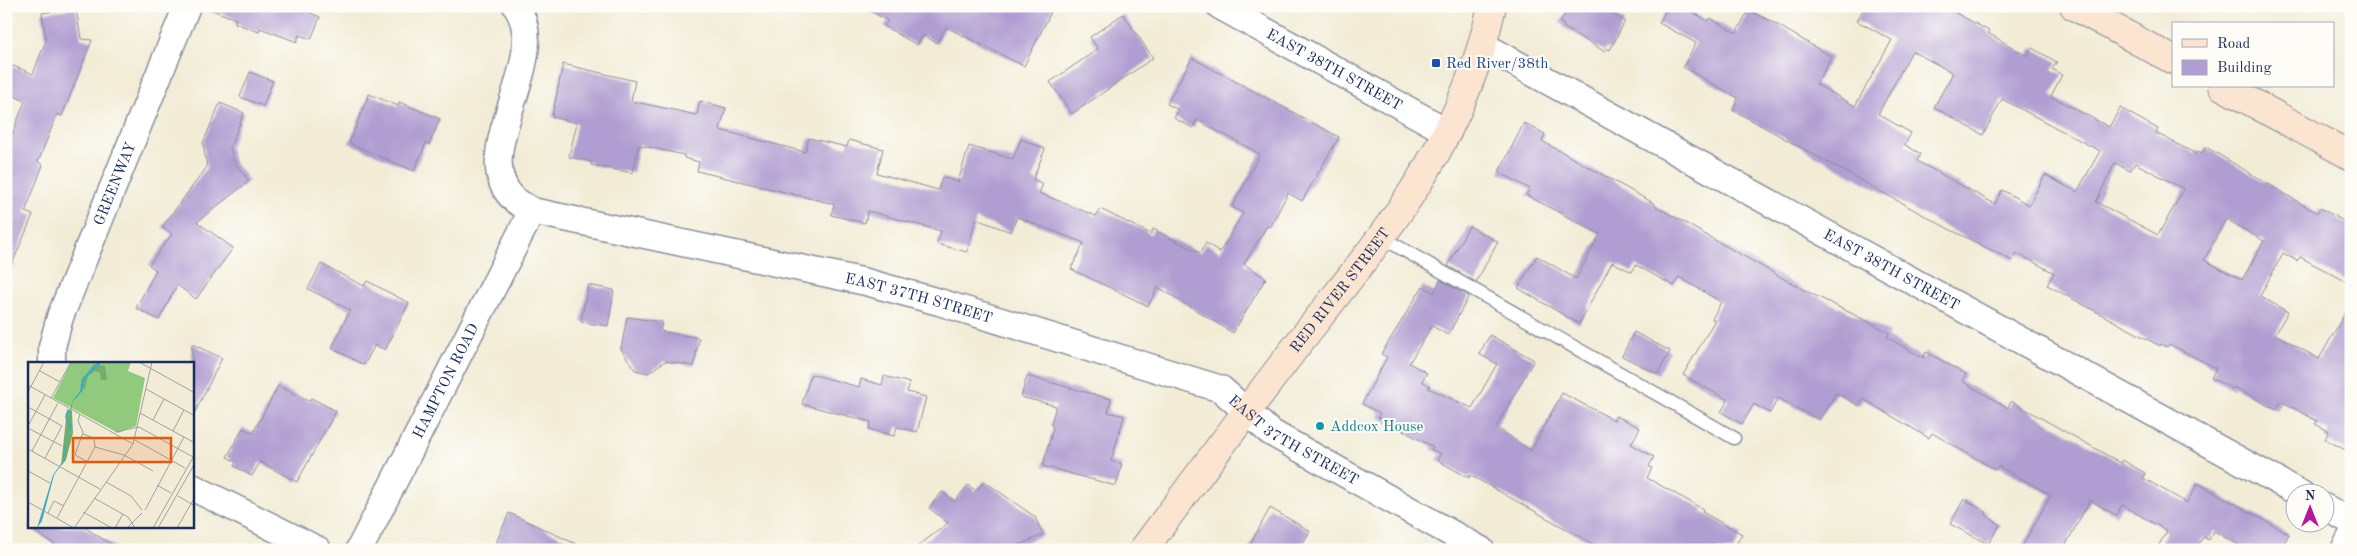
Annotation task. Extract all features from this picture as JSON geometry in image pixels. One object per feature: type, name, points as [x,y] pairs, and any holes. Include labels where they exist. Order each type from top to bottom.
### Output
[{"type":"main road","name":"RED RIVER STREET","points":[[1143,550],[1247,411],[1382,237],[1428,170],[1473,78],[1484,46],[1492,6]]},
{"type":"main road","points":[[2074,6],[2172,59]]},
{"type":"main road","points":[[2226,88],[2351,156]]},
{"type":"street","name":"GREENWAY","points":[[52,362],[52,347],[60,317],[187,6]]},
{"type":"street","name":"EAST 37TH STREET","points":[[516,6],[521,14],[527,34],[527,51],[500,147],[499,168],[505,185],[514,200],[532,211],[866,282],[939,302],[1221,390],[1270,432],[1481,550]]},
{"type":"street","name":"EAST 38TH STREET","points":[[1220,6],[1448,132]]},
{"type":"street","name":"EAST 38TH STREET","points":[[1484,46],[2284,485]]},
{"type":"street","name":"HAMPTON ROAD","points":[[359,550],[532,211]]},
{"type":"street","points":[[194,488],[318,550]]},
{"type":"street","points":[[2334,512],[2351,521]]},
{"type":"street","points":[[2344,550],[2351,538]]},
{"type":"lane","points":[[1382,237],[1734,438]]},
{"type":"building","points":[[208,6],[311,6],[308,12],[320,17],[311,39],[299,35],[297,42],[260,28],[259,32],[235,23],[236,19],[207,8]]},
{"type":"building","points":[[862,6],[1054,6],[1024,66],[946,27],[937,43],[923,35],[917,45],[884,26],[888,21]]},
{"type":"building","points":[[1569,6],[1597,6],[1625,21],[1610,50],[1606,48],[1604,51],[1563,27],[1564,25],[1560,23]]},
{"type":"building","points":[[1668,6],[1682,6],[1708,21],[1710,18],[1736,33],[1749,10],[1832,57],[1816,84],[1855,106],[1892,40],[1857,21],[1865,6],[1943,6],[1989,31],[1988,33],[2027,56],[2032,48],[2057,62],[2052,69],[2062,75],[2051,96],[2109,127],[2120,108],[2158,129],[2156,133],[2196,154],[2198,151],[2202,153],[2206,147],[2317,213],[2320,208],[2351,225],[2351,284],[2300,257],[2297,261],[2283,253],[2260,296],[2288,312],[2275,334],[2319,359],[2351,303],[2351,453],[2325,439],[2329,431],[2315,424],[2317,421],[2281,401],[2276,410],[2234,387],[2233,389],[2211,378],[2216,368],[2169,344],[2167,347],[2161,344],[2160,346],[2047,285],[2054,273],[2017,253],[2013,261],[1947,228],[1733,110],[1738,98],[1683,67],[1696,43],[1659,23]],"holes":[[[1912,51],[1953,73],[1934,107],[1983,135],[2002,99],[2100,151],[2077,192],[2045,175],[2029,205],[2002,190],[1995,204],[1917,161],[1921,154],[1905,145],[1911,133],[1878,114]],[[2115,163],[2130,171],[2135,163],[2184,189],[2158,235],[2096,202]],[[2226,219],[2264,241],[2242,280],[2204,260]]]},
{"type":"building","points":[[76,8],[81,39],[92,40],[62,116],[57,114],[38,162],[43,165],[25,212],[33,215],[6,278],[6,150],[25,101],[6,92],[6,63],[33,74],[46,40],[42,13]]},
{"type":"building","points":[[1123,14],[1153,58],[1072,114],[1050,82],[1098,49],[1090,37]]},
{"type":"building","points":[[1192,58],[1339,137],[1302,201],[1288,193],[1270,227],[1267,226],[1244,264],[1266,278],[1233,333],[1158,287],[1148,306],[1071,269],[1084,243],[1017,217],[1011,232],[976,219],[967,252],[937,244],[941,231],[868,211],[865,223],[831,215],[834,204],[697,171],[699,162],[684,158],[684,155],[639,145],[633,173],[591,165],[592,162],[569,157],[577,123],[552,117],[563,64],[635,81],[631,101],[697,115],[700,101],[726,108],[720,130],[805,152],[809,138],[847,147],[849,140],[883,149],[877,173],[938,190],[942,177],[958,182],[969,146],[1013,159],[1021,139],[1045,149],[1033,179],[1043,184],[1039,193],[1096,216],[1100,209],[1151,234],[1153,229],[1200,253],[1206,243],[1220,252],[1243,213],[1232,207],[1260,154],[1197,120],[1193,128],[1174,118],[1179,110],[1167,104]]},
{"type":"building","points":[[250,72],[273,81],[263,106],[240,97]]},
{"type":"building","points":[[369,94],[398,106],[399,102],[440,119],[429,145],[426,143],[414,171],[349,143]]},
{"type":"building","points":[[220,103],[244,113],[230,148],[234,162],[249,181],[197,222],[233,248],[196,299],[177,285],[159,320],[136,308],[156,270],[149,265],[172,234],[162,227],[207,167],[203,143]]},
{"type":"building","points":[[1524,123],[1545,134],[1542,141],[1655,204],[1699,231],[1802,289],[1881,328],[1889,333],[1887,337],[1923,358],[1926,352],[1966,374],[1962,381],[2008,408],[2011,401],[2121,463],[2122,460],[2145,473],[2143,478],[2187,503],[2198,483],[2284,531],[2284,534],[2289,534],[2280,550],[2248,550],[2214,531],[2209,540],[2203,537],[2196,550],[2156,550],[2167,531],[2122,505],[2116,515],[2090,500],[2063,550],[2020,550],[2051,495],[1998,466],[1996,470],[1932,433],[1929,438],[1863,399],[1859,406],[1836,393],[1819,420],[1778,398],[1770,413],[1754,404],[1742,424],[1721,412],[1728,400],[1683,375],[1715,320],[1712,319],[1721,302],[1679,277],[1674,286],[1636,265],[1632,272],[1612,262],[1579,324],[1518,288],[1537,256],[1576,279],[1600,234],[1526,195],[1530,189],[1499,172]]},
{"type":"building","points":[[1469,226],[1498,242],[1476,282],[1448,266]]},
{"type":"building","points":[[321,264],[364,286],[367,281],[409,303],[385,350],[375,345],[364,365],[332,348],[350,310],[308,289]]},
{"type":"building","points":[[1440,280],[1469,296],[1448,335],[1432,326],[1409,363],[1427,373],[1422,381],[1430,386],[1428,388],[1472,408],[1497,364],[1479,354],[1490,335],[1534,360],[1496,427],[1531,451],[1562,393],[1614,420],[1616,416],[1627,421],[1640,428],[1631,444],[1654,457],[1649,466],[1652,468],[1647,478],[1703,509],[1702,512],[1742,534],[1733,550],[1602,549],[1470,475],[1469,478],[1437,460],[1441,454],[1431,449],[1433,447],[1378,417],[1380,413],[1362,404],[1387,357],[1381,354],[1423,286],[1434,293]]},
{"type":"building","points":[[588,285],[614,290],[608,326],[581,322]]},
{"type":"building","points":[[627,317],[662,322],[660,331],[699,338],[694,366],[665,361],[648,373],[635,370],[621,349]]},
{"type":"building","points":[[1634,332],[1670,351],[1658,374],[1622,356]]},
{"type":"building","points":[[192,344],[222,358],[194,414],[194,362],[192,362]]},
{"type":"building","points":[[811,374],[859,387],[861,379],[882,385],[884,376],[910,383],[907,392],[926,397],[917,432],[897,427],[894,436],[869,429],[871,422],[802,404]]},
{"type":"building","points":[[1027,376],[1111,399],[1108,412],[1124,416],[1111,461],[1122,464],[1116,486],[1043,466],[1053,428],[1051,424],[1056,406],[1021,397]]},
{"type":"building","points":[[278,386],[309,401],[311,398],[336,411],[297,482],[260,462],[252,476],[234,466],[236,462],[227,457],[243,428],[253,433]]},
{"type":"building","points":[[984,481],[1035,517],[1043,535],[1007,550],[913,550],[948,523],[929,508],[942,492],[955,501],[968,485],[976,491]]},
{"type":"building","points":[[1964,499],[1987,512],[1986,515],[2000,525],[1988,544],[1950,524]]},
{"type":"building","points":[[1270,508],[1310,531],[1299,550],[1247,550]]},
{"type":"building","points":[[509,513],[589,550],[493,550]]},
{"type":"building","points":[[30,528],[86,528],[120,550],[63,550]]},
{"type":"place","name":"Red River/38th","points":[[1436,63]]},
{"type":"place","name":"Addcox House","points":[[1320,426]]}]
